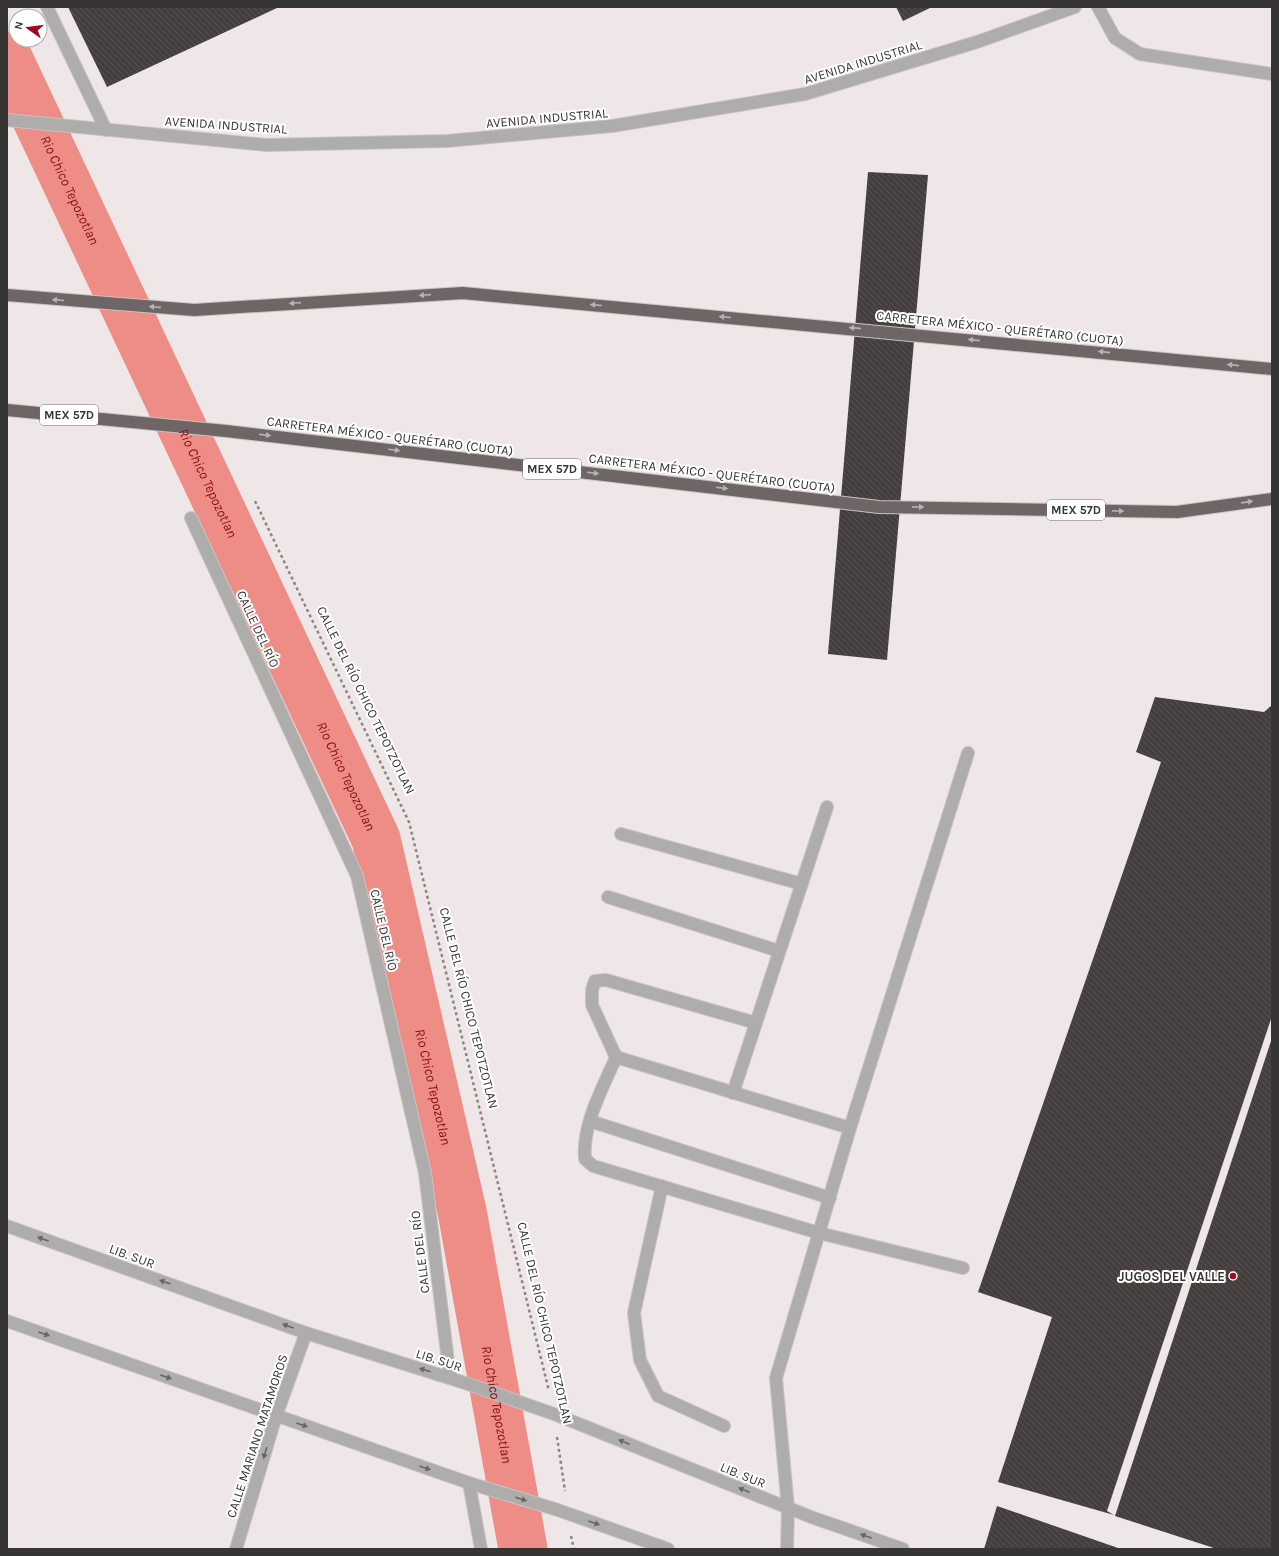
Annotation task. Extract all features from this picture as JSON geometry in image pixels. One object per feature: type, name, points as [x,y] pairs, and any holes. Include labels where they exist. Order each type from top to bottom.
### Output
[{"type":"highway","name":"CARRETERA MÉXICO - QUERÉTARO (CUOTA)","points":[[7,296],[194,310],[463,293],[1272,369]]},
{"type":"highway","name":"CARRETERA MÉXICO - QUERÉTARO (CUOTA)","points":[[7,410],[226,431],[879,507],[1176,512],[1272,499]]},
{"type":"street","points":[[47,7],[106,130]]},
{"type":"street","name":"AVENIDA INDUSTRIAL","points":[[7,120],[266,145],[447,141],[612,126],[805,94],[977,42],[1075,7]]},
{"type":"street","points":[[1098,7],[1115,38],[1140,54],[1272,74]]},
{"type":"street","name":"CALLE DEL RÍO","points":[[191,518],[357,876],[425,1173],[450,1378]]},
{"type":"street","points":[[787,1549],[788,1508],[776,1378],[850,1128],[968,753]]},
{"type":"street","points":[[733,1093],[827,807]]},
{"type":"street","points":[[621,834],[802,884]]},
{"type":"street","points":[[608,897],[779,951]]},
{"type":"street","points":[[756,1023],[606,980],[595,981],[592,990],[592,1005],[616,1057],[590,1121],[584,1149],[585,1159],[593,1166],[819,1234],[963,1268]]},
{"type":"street","points":[[616,1057],[850,1128]]},
{"type":"street","points":[[590,1121],[830,1198]]},
{"type":"street","points":[[662,1186],[634,1313],[640,1360],[658,1396],[724,1426]]},
{"type":"street","name":"LIB. SUR","points":[[7,1226],[306,1333],[450,1378],[554,1414],[788,1508],[903,1549]]},
{"type":"street","points":[[7,1321],[483,1488],[563,1512],[668,1549]]},
{"type":"street","name":"CALLE MARIANO MATAMOROS","points":[[236,1549],[276,1416],[306,1333]]},
{"type":"street","points":[[469,1483],[481,1549]]},
{"type":"path","name":"CALLE DEL RÍO CHICO TEPOTZOTLAN","points":[[255,501],[409,822],[554,1414],[563,1512],[574,1549]]},
{"type":"building","points":[[68,7],[279,7],[107,87]]},
{"type":"building","points":[[896,7],[932,7],[903,21]]},
{"type":"building","points":[[868,172],[928,175],[887,660],[828,654]]},
{"type":"building","points":[[1155,697],[1264,712],[1272,705],[1272,1016],[1107,1511],[1114,1515],[998,1482],[1052,1317],[978,1292],[1161,762],[1136,752]]},
{"type":"building","name":"JUGOS DEL VALLE","points":[[1272,1038],[1272,1549],[1217,1549],[1115,1516]]},
{"type":"building","points":[[997,1506],[1121,1549],[984,1549]]},
{"type":"waterway","name":"Rio Chico Tepozotlan","points":[[7,56],[376,839],[462,1211],[523,1549]]},
{"type":"place","name":"JUGOS DEL VALLE","points":[[1233,1276]]}]
